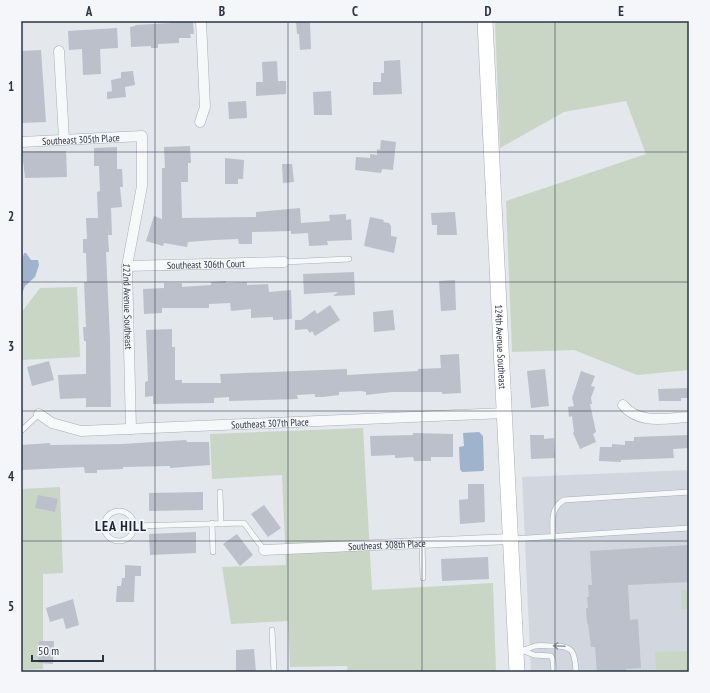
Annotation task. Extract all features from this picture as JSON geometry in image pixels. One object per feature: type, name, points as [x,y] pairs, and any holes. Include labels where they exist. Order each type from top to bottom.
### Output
[{"type":"street","points":[[200,122],[205,107],[201,21]]},
{"type":"street","name":"124th Avenue Southeast","points":[[485,21],[511,539],[520,651],[517,672]]},
{"type":"street","points":[[59,51],[64,139]]},
{"type":"street","name":"Southeast 305th Place","points":[[21,142],[142,136]]},
{"type":"street","name":"122nd Avenue Southeast","points":[[132,430],[127,266],[142,191],[142,136]]},
{"type":"street","name":"Southeast 306th Court","points":[[127,266],[284,262]]},
{"type":"street","points":[[623,405],[630,413],[642,418],[689,417]]},
{"type":"street","name":"Southeast 307th Place","points":[[39,414],[52,423],[81,431],[505,413]]},
{"type":"street","name":"Southeast 308th Place","points":[[264,550],[511,539]]},
{"type":"lane","points":[[284,262],[349,259]]},
{"type":"lane","points":[[21,431],[39,414]]},
{"type":"lane","points":[[220,492],[221,523]]},
{"type":"lane","points":[[553,536],[554,511],[556,506],[564,500],[689,492]]},
{"type":"lane","points":[[118,512],[123,512],[130,517],[134,526],[131,535],[127,539],[117,541],[108,537],[104,527],[107,518],[118,512]]},
{"type":"lane","points":[[212,523],[213,552]]},
{"type":"lane","points":[[134,526],[244,523],[264,550]]},
{"type":"lane","points":[[511,539],[689,528]]},
{"type":"lane","points":[[422,543],[422,578]]},
{"type":"lane","points":[[272,630],[274,672]]},
{"type":"lane","points":[[520,651],[535,646],[565,646],[571,650],[576,658],[576,672]]},
{"type":"lane","points":[[520,651],[534,655],[551,656],[554,672]]},
{"type":"shaded area","points":[[689,470],[689,672],[531,672],[522,477]]},
{"type":"green space","points":[[495,21],[689,21],[689,370],[637,375],[574,350],[512,352],[506,201],[646,154],[626,101],[564,112],[500,148]]},
{"type":"green space","points":[[77,287],[80,357],[21,360],[21,313],[40,288]]},
{"type":"green space","points":[[363,428],[372,590],[493,583],[496,672],[348,672],[347,666],[290,667],[288,621],[231,624],[222,567],[286,565],[282,475],[212,479],[210,434]]},
{"type":"green space","points":[[60,487],[63,573],[43,574],[43,669],[21,670],[21,489]]},
{"type":"green space","points":[[681,590],[689,590],[689,609],[682,609]]},
{"type":"green space","points":[[687,651],[688,670],[656,672],[655,652]]},
{"type":"water","points":[[24,253],[26,253],[31,260],[38,260],[39,265],[35,277],[25,286],[21,296],[21,263]]},
{"type":"water","points":[[479,432],[483,436],[484,469],[483,471],[462,472],[460,469],[459,447],[464,446],[463,433]]},
{"type":"building","points":[[171,21],[193,21],[194,34],[190,34],[191,38],[179,38],[179,43],[158,44],[158,48],[151,48],[151,46],[131,47],[130,27],[135,25],[171,23]]},
{"type":"building","points":[[296,21],[310,21],[311,49],[300,50]]},
{"type":"building","points":[[117,28],[118,48],[100,49],[101,74],[83,75],[82,49],[69,50],[68,31]]},
{"type":"building","points":[[41,50],[46,122],[21,123],[21,51]]},
{"type":"building","points":[[400,60],[402,94],[373,95],[373,82],[381,82],[381,73],[384,73],[384,61]]},
{"type":"building","points":[[277,61],[278,81],[286,81],[286,94],[256,96],[256,82],[263,82],[262,62]]},
{"type":"building","points":[[133,71],[135,85],[125,87],[126,97],[107,99],[107,92],[112,91],[111,80],[121,78],[121,72]]},
{"type":"building","points":[[331,91],[332,115],[314,115],[313,92]]},
{"type":"building","points":[[246,101],[247,118],[229,119],[228,102]]},
{"type":"building","points":[[381,140],[396,142],[393,170],[382,169],[381,173],[355,170],[356,157],[370,158],[370,154],[377,155],[377,149],[380,150]]},
{"type":"building","points":[[190,146],[191,163],[188,163],[188,182],[181,182],[182,218],[256,217],[256,212],[300,208],[301,223],[330,221],[329,215],[346,214],[346,220],[351,219],[352,240],[327,241],[328,245],[309,246],[308,233],[291,234],[291,231],[252,232],[252,244],[239,244],[238,239],[214,240],[188,242],[187,247],[164,243],[163,246],[146,241],[154,216],[162,219],[162,168],[165,168],[164,147]]},
{"type":"building","points":[[117,147],[117,169],[122,169],[123,187],[120,187],[122,207],[111,208],[112,235],[108,235],[109,252],[106,252],[111,407],[86,407],[86,398],[60,399],[58,375],[86,374],[86,341],[84,341],[83,327],[86,327],[84,282],[87,282],[86,253],[83,253],[83,239],[87,239],[86,218],[98,218],[97,192],[100,191],[99,166],[94,166],[94,148]]},
{"type":"building","points":[[22,151],[66,151],[67,177],[25,178]]},
{"type":"building","points":[[225,158],[244,160],[243,179],[238,179],[238,184],[225,184]]},
{"type":"building","points":[[282,164],[292,164],[294,182],[283,183]]},
{"type":"building","points":[[455,212],[457,235],[437,235],[437,225],[432,225],[431,213]]},
{"type":"building","points":[[370,217],[384,220],[383,222],[389,223],[391,226],[391,236],[397,237],[394,253],[364,246]]},
{"type":"building","points":[[354,272],[355,295],[333,296],[338,292],[304,294],[303,274]]},
{"type":"building","points":[[455,280],[456,310],[441,311],[439,281]]},
{"type":"building","points":[[226,281],[226,283],[247,282],[247,285],[268,284],[269,292],[291,290],[292,319],[273,320],[273,317],[251,318],[251,309],[231,311],[230,303],[209,304],[209,308],[162,308],[162,313],[144,314],[143,289],[164,288],[164,283],[182,283],[182,287],[211,285],[211,282]]},
{"type":"building","points":[[330,305],[340,320],[315,336],[312,331],[310,333],[307,329],[295,330],[295,320],[301,320],[315,310],[317,314]]},
{"type":"building","points":[[393,310],[395,330],[374,332],[373,312]]},
{"type":"building","points":[[172,329],[172,347],[175,347],[175,380],[182,380],[182,383],[221,383],[220,374],[347,369],[347,375],[418,371],[418,369],[441,368],[440,355],[459,354],[461,393],[442,394],[442,392],[392,392],[366,395],[366,392],[361,391],[339,392],[339,395],[323,397],[315,397],[315,394],[297,395],[298,399],[229,401],[229,397],[214,398],[214,403],[153,404],[153,396],[145,397],[145,382],[148,381],[146,330]]},
{"type":"building","points":[[49,361],[54,380],[32,386],[27,367]]},
{"type":"building","points":[[545,369],[549,406],[531,408],[527,371]]},
{"type":"building","points":[[581,371],[595,376],[591,386],[595,387],[591,398],[592,404],[590,404],[596,432],[593,434],[596,442],[580,449],[573,433],[572,416],[569,417],[568,407],[574,406],[572,398]]},
{"type":"building","points":[[689,388],[689,398],[681,398],[681,401],[659,401],[658,389]]},
{"type":"building","points":[[413,433],[453,434],[453,457],[431,457],[431,461],[414,461],[413,457],[395,458],[395,455],[371,456],[370,436],[413,435]]},
{"type":"building","points":[[530,435],[544,435],[544,439],[554,438],[555,458],[531,459]]},
{"type":"building","points":[[689,435],[689,448],[673,449],[674,458],[621,460],[621,462],[599,461],[600,447],[612,447],[612,444],[625,445],[625,441],[634,441],[634,437]]},
{"type":"building","points":[[186,440],[187,442],[209,442],[210,465],[170,468],[170,466],[123,467],[123,469],[97,470],[97,473],[85,473],[84,467],[21,470],[21,445],[50,443],[50,445],[122,444]]},
{"type":"building","points":[[468,484],[484,484],[485,522],[460,524],[459,500],[468,499]]},
{"type":"building","points":[[203,492],[203,510],[149,511],[149,493]]},
{"type":"building","points":[[38,495],[58,499],[55,512],[35,508]]},
{"type":"building","points":[[264,505],[281,528],[268,537],[251,514]]},
{"type":"building","points":[[196,532],[196,553],[150,555],[149,534]]},
{"type":"building","points":[[237,534],[253,555],[240,566],[223,544]]},
{"type":"building","points":[[689,545],[689,582],[628,585],[630,620],[638,619],[641,668],[626,669],[626,672],[597,672],[595,647],[591,647],[586,608],[588,608],[587,597],[589,597],[588,585],[592,585],[590,551]]},
{"type":"building","points":[[488,557],[489,579],[442,581],[441,559]]},
{"type":"building","points":[[125,565],[141,566],[141,576],[135,576],[134,602],[116,602],[117,586],[121,586],[122,578],[125,578]]},
{"type":"building","points":[[73,599],[79,625],[66,629],[63,618],[50,622],[46,608]]},
{"type":"building","points":[[39,641],[54,641],[53,664],[38,663]]},
{"type":"building","points":[[254,649],[256,672],[236,672],[236,650]]},
{"type":"district","name":"LEA HILL","points":[[121,526]]}]
